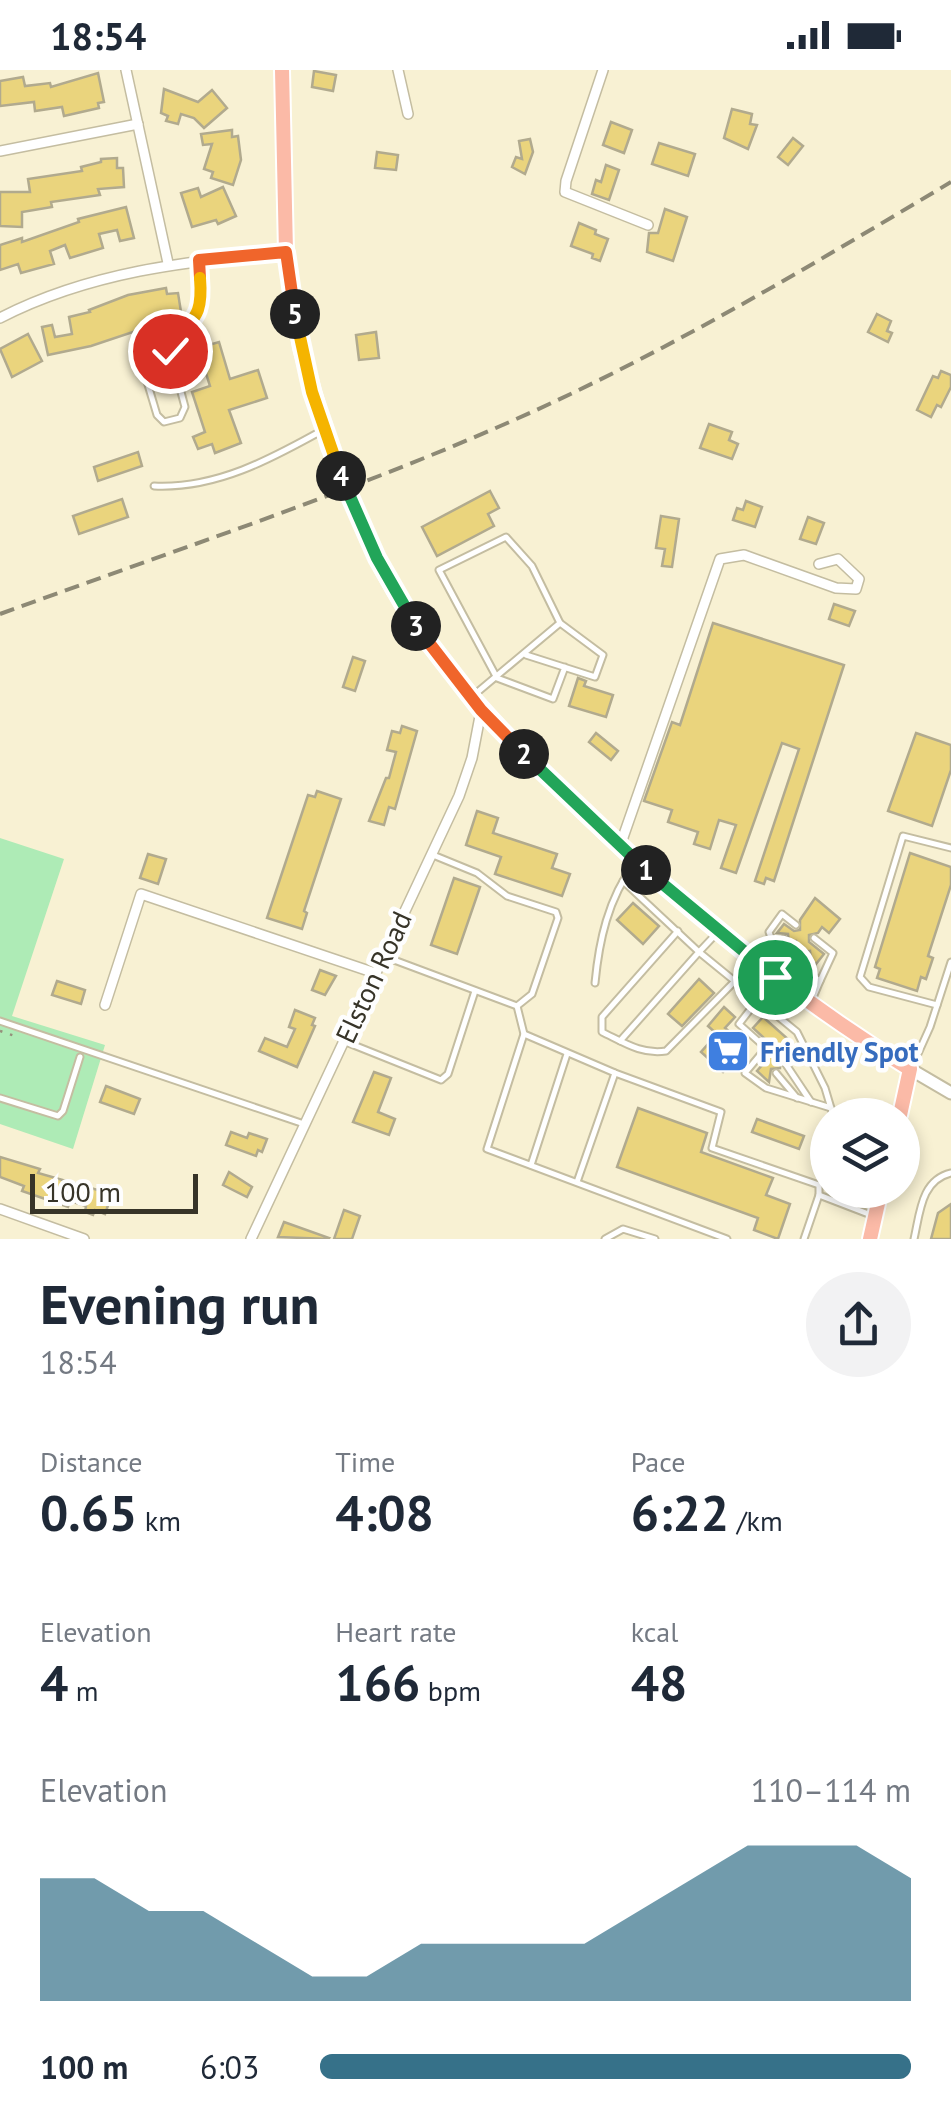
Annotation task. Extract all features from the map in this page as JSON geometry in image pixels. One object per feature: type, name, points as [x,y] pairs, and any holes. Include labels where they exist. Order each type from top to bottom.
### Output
[{"type":"main road","points":[[282,70],[286,252],[301,348],[329,447],[368,539],[405,610],[470,698],[620,848],[760,966],[910,1069],[904,1098]]},
{"type":"main road","points":[[870,1239],[877,1208]]},
{"type":"street","points":[[126,70],[168,264]]},
{"type":"street","points":[[398,70],[408,114]]},
{"type":"street","points":[[603,70],[565,192],[648,224]]},
{"type":"street","points":[[0,151],[138,124]]},
{"type":"street","points":[[0,318],[104,278],[168,264],[286,252]]},
{"type":"street","points":[[620,848],[720,559],[744,555],[836,588],[856,589],[859,579],[838,559],[819,564]]},
{"type":"street","name":"Elston Road","points":[[250,1239],[432,854],[468,770],[481,710]]},
{"type":"street","points":[[105,1005],[142,894],[374,973]]},
{"type":"street","points":[[910,1069],[951,1093]]},
{"type":"street","points":[[0,1210],[84,1239]]},
{"type":"lane","points":[[170,354],[145,362],[143,368],[158,415],[164,422],[180,418],[185,408],[170,354],[201,306],[199,260]]},
{"type":"lane","points":[[154,486],[192,485],[248,468],[324,430]]},
{"type":"lane","points":[[526,654],[565,667],[595,677],[603,656],[560,622],[532,566],[506,538],[439,570],[496,678],[553,699],[565,667]]},
{"type":"lane","points":[[470,698],[560,622]]},
{"type":"lane","points":[[937,1005],[868,988],[860,976],[903,836],[951,848]]},
{"type":"lane","points":[[432,854],[477,873],[507,896],[556,912],[558,918],[532,994],[517,1006]]},
{"type":"lane","points":[[594,983],[602,934],[623,881],[636,861]]},
{"type":"lane","points":[[623,881],[699,952],[797,1032],[828,1098]]},
{"type":"lane","points":[[795,925],[782,914],[769,932],[776,951],[820,981]]},
{"type":"lane","points":[[678,932],[602,1017],[602,1032],[651,1053],[666,1051],[734,982]]},
{"type":"lane","points":[[620,1041],[718,932]]},
{"type":"lane","points":[[760,966],[784,940]]},
{"type":"lane","points":[[811,1002],[833,953],[816,941]]},
{"type":"lane","points":[[787,958],[794,947]]},
{"type":"lane","points":[[383,956],[517,1006]]},
{"type":"lane","points":[[799,966],[806,956]]},
{"type":"lane","points":[[910,1069],[951,962]]},
{"type":"lane","points":[[775,977],[739,1024],[769,1048],[745,1073],[766,1088],[810,1101]]},
{"type":"lane","points":[[343,1041],[441,1080],[448,1074],[475,991]]},
{"type":"lane","points":[[517,1006],[524,1034],[487,1149],[727,1239]]},
{"type":"lane","points":[[770,1024],[776,1016]]},
{"type":"lane","points":[[0,1021],[304,1124]]},
{"type":"lane","points":[[780,1032],[787,1024]]},
{"type":"lane","points":[[524,1034],[614,1073],[722,1112],[712,1148],[810,1183]]},
{"type":"lane","points":[[530,1165],[568,1053]]},
{"type":"lane","points":[[0,1098],[58,1116],[80,1057]]},
{"type":"lane","points":[[785,1063],[810,1099]]},
{"type":"lane","points":[[577,1182],[614,1073]]},
{"type":"lane","points":[[776,1074],[797,1098]]},
{"type":"lane","points":[[914,1239],[925,1193],[938,1176],[951,1173]]},
{"type":"lane","points":[[804,1239],[815,1208]]},
{"type":"lane","points":[[854,1208],[875,1216]]},
{"type":"lane","points":[[605,1239],[623,1228],[656,1239]]},
{"type":"green space","points":[[0,838],[64,859],[12,1016],[105,1045],[73,1149],[0,1124]]},
{"type":"building","points":[[314,71],[336,75],[333,91],[312,87]]},
{"type":"building","points":[[98,73],[104,102],[98,103],[99,108],[64,116],[62,107],[35,111],[34,102],[0,106],[0,81],[23,77],[25,86],[50,83],[51,87]]},
{"type":"building","points":[[164,89],[198,102],[212,90],[227,108],[204,128],[194,118],[181,114],[178,124],[166,121],[168,116],[161,113]]},
{"type":"building","points":[[732,109],[752,114],[750,124],[757,125],[748,149],[724,138]]},
{"type":"building","points":[[611,122],[632,130],[624,153],[603,145]]},
{"type":"building","points":[[232,130],[232,137],[238,136],[241,160],[233,185],[211,178],[213,172],[204,169],[212,144],[203,145],[201,134]]},
{"type":"building","points":[[793,138],[803,146],[788,165],[778,157]]},
{"type":"building","points":[[530,139],[533,152],[525,174],[512,167],[516,157],[522,159],[519,141]]},
{"type":"building","points":[[659,143],[695,154],[688,176],[652,164]]},
{"type":"building","points":[[377,152],[398,155],[396,170],[375,168]]},
{"type":"building","points":[[117,158],[117,168],[123,168],[124,187],[98,189],[100,195],[51,202],[52,207],[22,212],[22,227],[0,226],[0,192],[30,192],[28,179],[82,171],[81,167],[101,159]]},
{"type":"building","points":[[606,165],[619,170],[609,200],[592,194]]},
{"type":"building","points":[[223,187],[236,216],[218,224],[216,220],[192,227],[181,193],[198,188],[201,197]]},
{"type":"building","points":[[126,207],[134,238],[120,241],[117,230],[99,234],[103,248],[70,258],[65,245],[50,251],[54,264],[21,273],[18,264],[0,270],[0,245],[22,238],[22,242],[79,222],[78,219]]},
{"type":"building","points":[[665,209],[687,217],[673,261],[647,252],[649,233],[658,233]]},
{"type":"building","points":[[579,223],[608,239],[600,261],[592,258],[593,254],[571,246]]},
{"type":"building","points":[[166,288],[167,294],[178,293],[182,318],[150,323],[91,346],[48,355],[42,327],[52,325],[55,337],[72,334],[69,317],[128,295]]},
{"type":"building","points":[[877,314],[891,321],[888,342],[868,332]]},
{"type":"building","points":[[376,332],[379,358],[359,360],[356,335]]},
{"type":"building","points":[[28,334],[42,361],[12,377],[0,349]]},
{"type":"building","points":[[219,342],[230,379],[258,370],[267,398],[229,410],[241,443],[215,453],[212,444],[198,449],[193,437],[205,432],[192,392],[210,386],[198,348]]},
{"type":"building","points":[[941,371],[951,375],[951,387],[931,417],[917,410],[933,376],[938,378]]},
{"type":"building","points":[[709,424],[732,432],[729,440],[738,444],[732,459],[700,448]]},
{"type":"building","points":[[138,452],[142,466],[98,481],[94,467]]},
{"type":"building","points":[[490,491],[499,508],[488,514],[494,526],[437,556],[422,527]]},
{"type":"building","points":[[122,499],[128,517],[79,534],[73,516]]},
{"type":"building","points":[[746,501],[762,507],[755,527],[733,520],[737,508],[743,510]]},
{"type":"building","points":[[661,516],[679,519],[672,567],[662,566],[665,549],[656,548]]},
{"type":"building","points":[[808,517],[824,523],[816,544],[800,539]]},
{"type":"building","points":[[834,604],[855,611],[849,626],[829,619]]},
{"type":"building","points":[[713,623],[844,665],[774,881],[766,878],[764,884],[755,881],[799,749],[782,743],[736,873],[721,868],[736,825],[719,820],[710,849],[694,844],[698,832],[668,822],[672,810],[644,801],[672,722],[680,725]]},
{"type":"building","points":[[353,657],[365,661],[355,691],[343,687]]},
{"type":"building","points":[[578,678],[586,681],[584,686],[613,695],[606,717],[569,706]]},
{"type":"building","points":[[402,726],[417,731],[395,809],[389,807],[384,825],[369,821],[396,752],[387,750],[392,731],[400,733]]},
{"type":"building","points":[[596,733],[618,751],[611,760],[589,742]]},
{"type":"building","points":[[916,733],[951,745],[951,770],[932,826],[888,811]]},
{"type":"building","points":[[317,791],[341,799],[304,911],[307,913],[302,929],[267,918],[308,795],[315,797]]},
{"type":"building","points":[[477,811],[498,818],[493,833],[557,854],[552,868],[570,874],[562,896],[495,874],[501,857],[466,845]]},
{"type":"building","points":[[910,853],[951,867],[951,885],[928,956],[933,958],[917,991],[877,978],[880,969],[875,967]]},
{"type":"building","points":[[148,854],[166,859],[158,884],[140,878]]},
{"type":"building","points":[[454,878],[480,887],[457,954],[431,945]]},
{"type":"building","points":[[815,898],[840,919],[829,933],[822,927],[818,933],[809,935],[809,942],[824,954],[816,964],[810,951],[801,952],[796,941],[789,943],[788,934],[777,933],[784,924],[794,931],[800,930],[800,920]]},
{"type":"building","points":[[633,903],[659,926],[643,944],[617,920]]},
{"type":"building","points":[[320,970],[336,976],[325,995],[312,990]]},
{"type":"building","points":[[699,979],[714,993],[682,1026],[668,1014]]},
{"type":"building","points":[[57,981],[85,990],[81,1004],[52,995]]},
{"type":"building","points":[[724,1007],[735,1017],[725,1028],[743,1043],[743,1049],[723,1072],[701,1052],[717,1034],[708,1026]]},
{"type":"building","points":[[295,1010],[315,1018],[297,1067],[259,1051],[265,1038],[287,1047],[295,1029],[289,1027]]},
{"type":"building","points":[[763,1017],[798,1048],[789,1058],[781,1058],[780,1068],[771,1069],[769,1082],[757,1071],[776,1049],[753,1028]]},
{"type":"building","points":[[374,1072],[391,1078],[378,1112],[395,1119],[389,1135],[353,1122]]},
{"type":"building","points":[[106,1086],[140,1099],[134,1114],[100,1102]]},
{"type":"building","points":[[638,1108],[707,1133],[701,1152],[773,1178],[766,1195],[790,1204],[778,1239],[754,1230],[758,1218],[617,1167]]},
{"type":"building","points":[[757,1119],[804,1136],[799,1149],[752,1132]]},
{"type":"building","points":[[231,1132],[267,1139],[262,1152],[258,1150],[256,1156],[226,1145]]},
{"type":"building","points":[[0,1157],[40,1169],[38,1173],[112,1194],[105,1214],[95,1210],[93,1215],[85,1212],[86,1206],[70,1201],[68,1207],[22,1191],[24,1186],[0,1177]]},
{"type":"building","points":[[229,1172],[252,1187],[247,1197],[223,1185]]},
{"type":"building","points":[[951,1204],[951,1239],[931,1239],[938,1213]]},
{"type":"building","points":[[344,1210],[360,1216],[352,1239],[334,1239]]},
{"type":"building","points":[[284,1222],[329,1238],[278,1237]]},
{"type":"railway","points":[[0,614],[335,493],[532,412],[692,332],[951,182]]},
{"type":"place","name":"Friendly Spot","points":[[728,1051]]},
{"type":"route","points":[[170,351],[196,319],[201,306],[199,260],[286,252],[301,348],[329,447],[377,558],[405,610],[481,710],[620,848],[775,977]]}]
